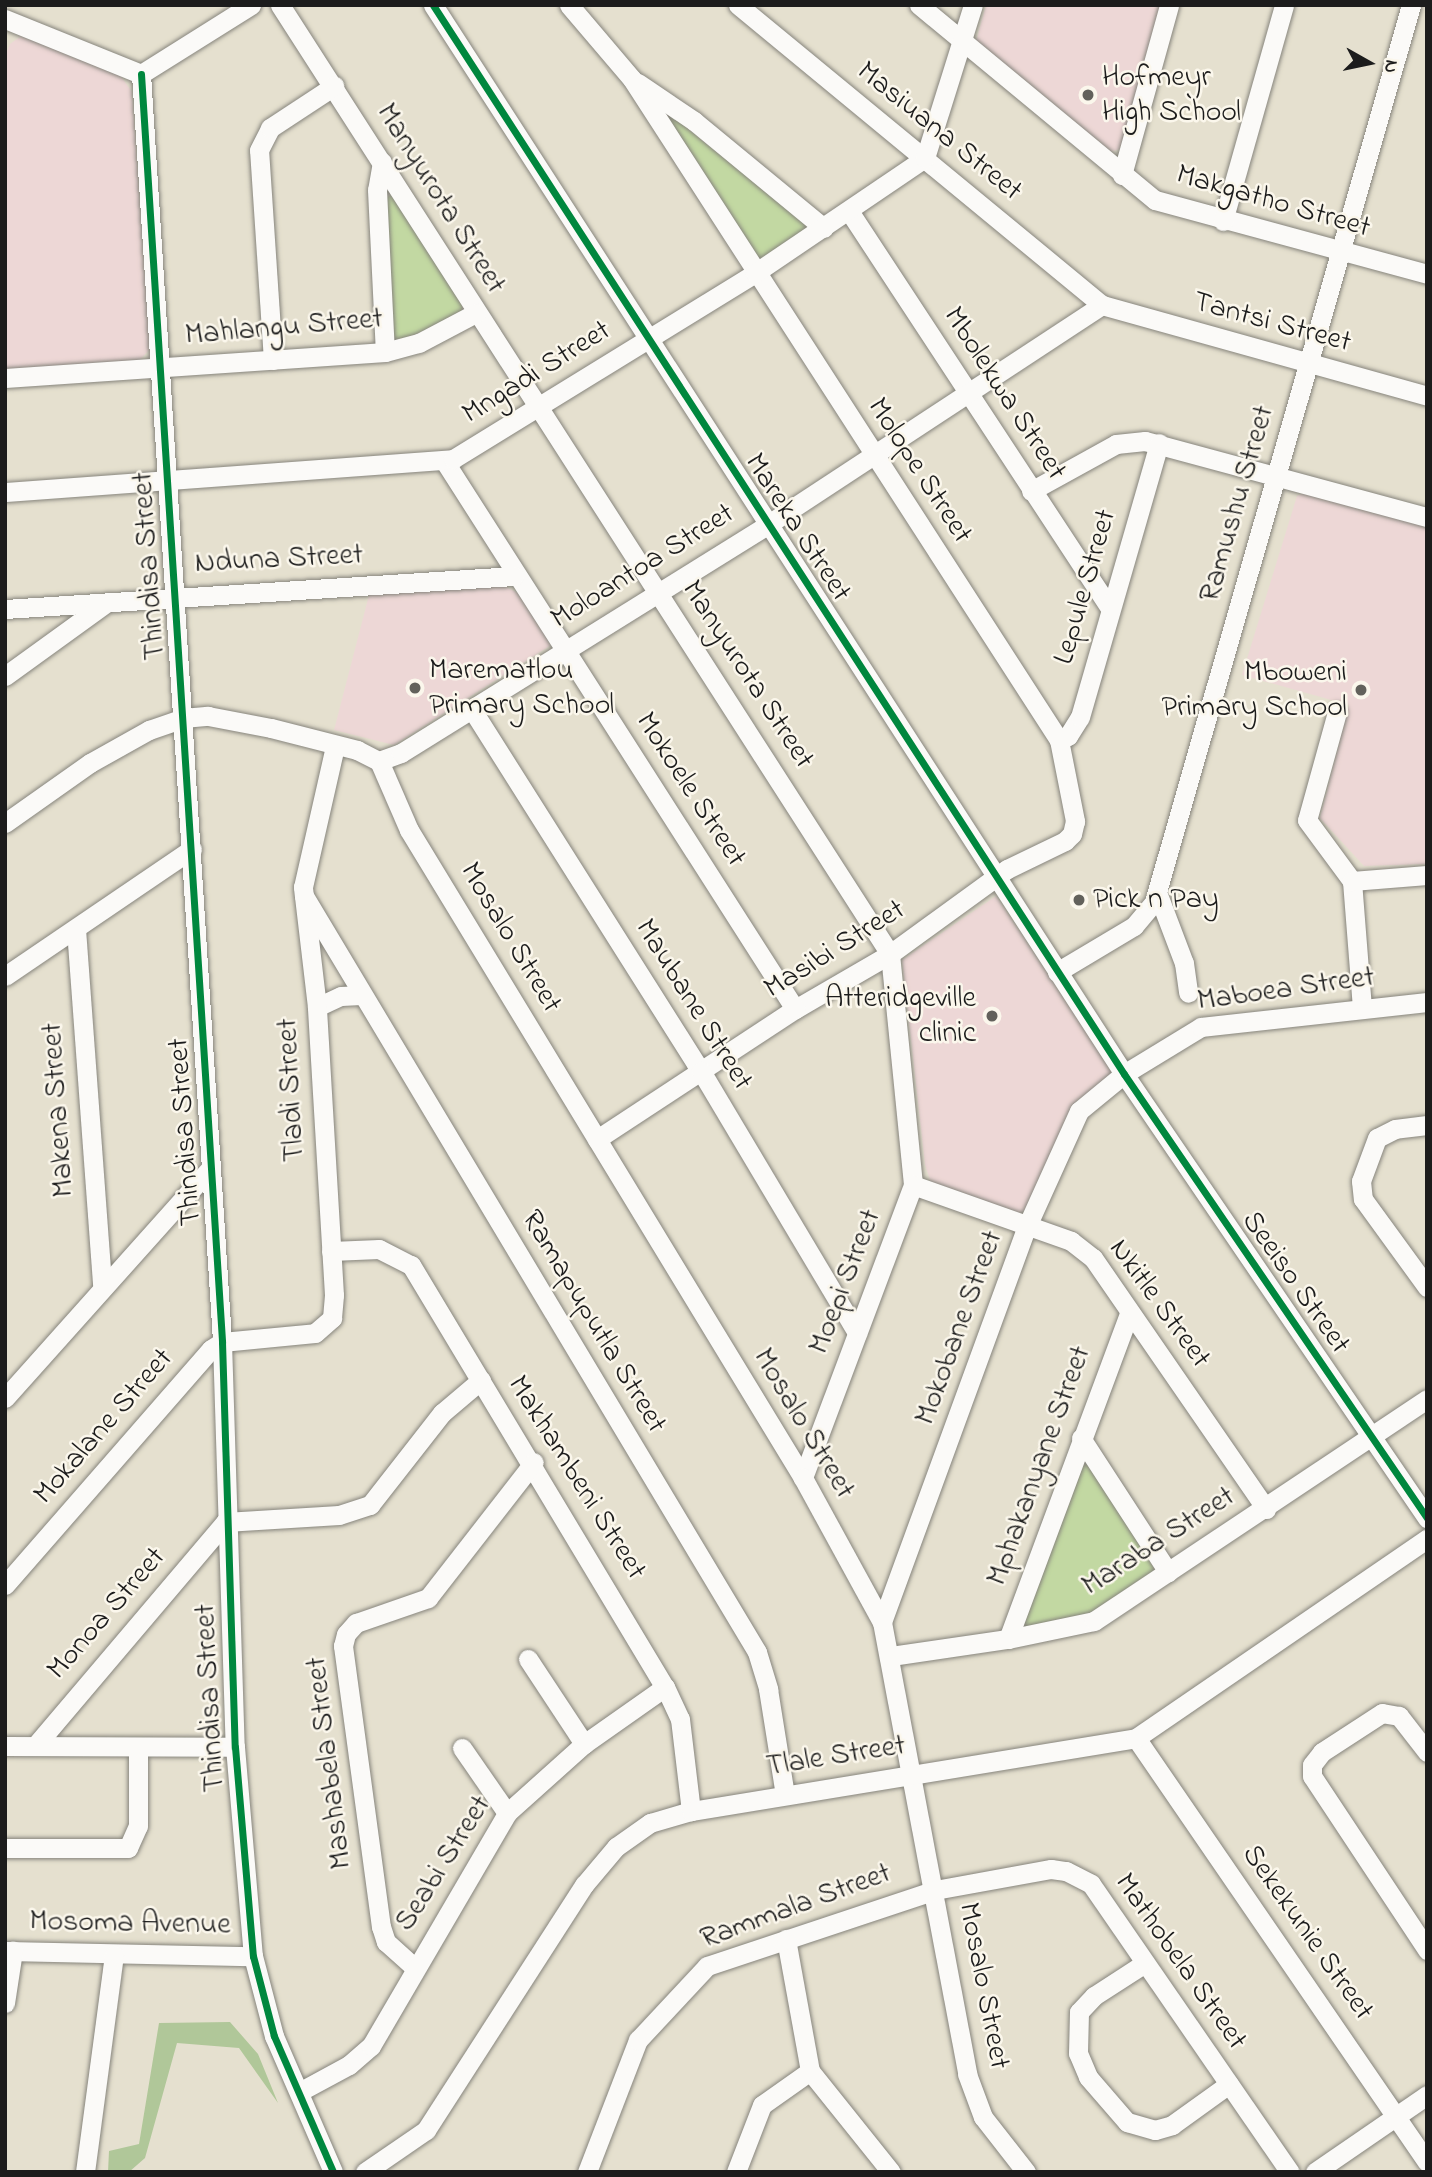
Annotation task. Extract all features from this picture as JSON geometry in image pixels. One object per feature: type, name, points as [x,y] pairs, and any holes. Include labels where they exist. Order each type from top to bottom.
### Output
[{"type":"street","points":[[7,17],[141,74],[250,5]]},
{"type":"street","name":"Manyurota Street","points":[[281,5],[476,313],[540,407],[890,954]]},
{"type":"street","name":"Mareka Street","points":[[433,5],[1124,1074]]},
{"type":"street","name":"Molope Street","points":[[569,5],[632,79],[873,456],[1059,740],[1074,811],[1072,834],[997,877]]},
{"type":"street","name":"Masiuana Street","points":[[738,5],[1102,305]]},
{"type":"street","name":"Makgatho Street","points":[[919,5],[1155,200],[1340,254],[1427,274]]},
{"type":"street","points":[[925,158],[973,5]]},
{"type":"street","points":[[1122,174],[1169,5]]},
{"type":"street","points":[[1223,221],[1284,5]]},
{"type":"street","name":"Ramushu Street","points":[[1057,972],[1143,919],[1157,892],[1411,5]]},
{"type":"street","name":"Thindisa Street","points":[[141,74],[222,1342],[225,1522],[235,1747],[253,1956],[263,2009],[333,2172]]},
{"type":"street","name":"Molope Street","points":[[632,79],[694,121],[824,228]]},
{"type":"street","points":[[273,360],[259,150],[270,128],[334,86]]},
{"type":"street","name":"Mngadi Street","points":[[5,492],[445,462],[540,407],[755,273],[925,158]]},
{"type":"street","points":[[382,162],[377,190],[385,352]]},
{"type":"street","name":"Mbolekwa Street","points":[[849,211],[1110,609]]},
{"type":"street","name":"Tantsi Street","points":[[1102,305],[1427,397]]},
{"type":"street","name":"Moloantoa Street","points":[[379,761],[420,743],[473,711],[565,650],[767,525],[1102,305]]},
{"type":"street","name":"Mahlangu Street","points":[[5,378],[385,352],[419,343],[476,313]]},
{"type":"street","points":[[1031,491],[1116,444],[1159,443],[1427,517]]},
{"type":"street","name":"Lepule Street","points":[[1059,740],[1068,736],[1080,717],[1159,443]]},
{"type":"street","name":"Mokoele Street","points":[[445,462],[514,576],[565,650],[795,1009]]},
{"type":"street","name":"Nduna Street","points":[[5,609],[173,596],[514,576]]},
{"type":"street","points":[[5,676],[106,603]]},
{"type":"street","name":"Maubane Street","points":[[473,711],[701,1071],[857,1334]]},
{"type":"street","points":[[1337,712],[1307,820],[1352,881],[1362,1009]]},
{"type":"street","points":[[5,823],[90,763],[149,730],[183,718],[234,720],[357,750],[379,761]]},
{"type":"street","name":"Tladi Street","points":[[222,1342],[303,1335],[324,1328],[334,1307],[317,1007],[304,877],[335,746]]},
{"type":"street","name":"Mosalo Street","points":[[379,761],[410,830],[803,1478],[882,1622],[891,1656],[909,1776],[934,1890],[971,2086],[983,2117],[1026,2172]]},
{"type":"street","points":[[5,976],[192,849]]},
{"type":"street","points":[[1352,881],[1427,875]]},
{"type":"street","name":"Masibi Street","points":[[597,1139],[795,1009],[890,954],[997,877]]},
{"type":"street","points":[[1157,892],[1184,963],[1188,993]]},
{"type":"street","name":"Ramapuputla Street","points":[[304,895],[361,995],[757,1652],[768,1689],[785,1795]]},
{"type":"street","name":"Makena Street","points":[[76,929],[102,1285]]},
{"type":"street","points":[[890,954],[913,1185]]},
{"type":"street","points":[[317,1007],[341,996],[361,995]]},
{"type":"street","name":"Maboea Street","points":[[1124,1074],[1201,1027],[1427,1002]]},
{"type":"street","name":"Mokobane Street","points":[[882,1622],[1028,1224],[1072,1120],[1124,1074]]},
{"type":"street","name":"Seeiso Street","points":[[1124,1074],[1427,1518]]},
{"type":"street","points":[[1427,1125],[1395,1129],[1377,1138],[1361,1181],[1363,1199],[1427,1287]]},
{"type":"street","points":[[5,1398],[102,1285],[211,1168]]},
{"type":"street","name":"Nkitle Street","points":[[913,1185],[1071,1241],[1093,1258],[1266,1509]]},
{"type":"street","name":"Moepi Street","points":[[803,1478],[913,1185]]},
{"type":"street","name":"Makhambeni Street","points":[[331,1251],[379,1249],[403,1258],[534,1462],[665,1686],[680,1719],[691,1811]]},
{"type":"street","name":"Mphakanyane Street","points":[[1008,1639],[1129,1313]]},
{"type":"street","name":"Mokalane Street","points":[[5,1585],[211,1349],[222,1342]]},
{"type":"street","points":[[225,1522],[339,1515],[370,1505],[442,1413],[481,1380]]},
{"type":"street","name":"Maraba Street","points":[[891,1656],[1008,1639],[1094,1621],[1266,1509],[1427,1399]]},
{"type":"street","points":[[1081,1438],[1168,1572]]},
{"type":"street","name":"Mashabela Street","points":[[414,1967],[386,1942],[377,1908],[343,1646],[346,1634],[356,1623],[428,1598],[534,1462]]},
{"type":"street","name":"Monoa Street","points":[[36,1745],[225,1522]]},
{"type":"street","name":"Tlale Street","points":[[365,2172],[430,2124],[547,1936],[616,1847],[650,1823],[691,1811],[1136,1738],[1427,1539]]},
{"type":"street","points":[[528,1659],[584,1744]]},
{"type":"street","name":"Seabi Street","points":[[299,2091],[349,2065],[371,2046],[414,1967],[506,1813],[584,1744],[665,1686]]},
{"type":"street","points":[[1427,1752],[1399,1716],[1381,1713],[1322,1752],[1312,1765],[1312,1776],[1427,1950]]},
{"type":"street","name":"Sekekunie Street","points":[[1136,1738],[1427,2162]]},
{"type":"street","points":[[5,1746],[235,1747]]},
{"type":"street","points":[[5,1849],[128,1848],[138,1826],[138,1747]]},
{"type":"street","points":[[462,1748],[506,1813]]},
{"type":"street","name":"Mathobela Street","points":[[934,1890],[1051,1869],[1066,1871],[1091,1884],[1290,2172]]},
{"type":"street","name":"Rammala Street","points":[[587,2172],[632,2050],[650,2023],[707,1966],[934,1890]]},
{"type":"street","points":[[786,1939],[810,2071],[891,2172]]},
{"type":"street","points":[[5,2003],[9,1951]]},
{"type":"street","name":"Mosoma Avenue","points":[[9,1951],[253,1956]]},
{"type":"street","points":[[85,2172],[114,1955]]},
{"type":"street","points":[[1145,1963],[1094,1996],[1079,2011],[1078,2053],[1088,2077],[1126,2122],[1155,2130],[1172,2125],[1229,2084]]},
{"type":"street","points":[[736,2172],[762,2105],[810,2071]]},
{"type":"street","points":[[1315,2172],[1427,2095]]},
{"type":"shaded area","name":"Hofmeyr High School","points":[[986,5],[1162,5],[1120,149],[1110,152],[976,41]]},
{"type":"shaded area","points":[[21,36],[120,75],[132,92],[150,349],[137,363],[5,372],[5,56],[10,44]]},
{"type":"shaded area","name":"Mboweni Primary School","points":[[1309,490],[1427,522],[1427,864],[1364,866],[1320,818],[1349,705],[1242,675],[1297,496]]},
{"type":"shaded area","name":"Marematlou Primary School","points":[[504,586],[523,596],[551,645],[394,745],[334,730],[369,595]]},
{"type":"shaded area","name":"Atteridgeville clinic","points":[[996,896],[1112,1071],[1033,1204],[1018,1215],[931,1183],[925,1165],[902,960]]},
{"type":"green space","points":[[662,108],[809,227],[757,262]]},
{"type":"green space","points":[[394,194],[463,302],[461,316],[389,345],[382,199]]},
{"type":"green space","points":[[1079,1464],[1089,1465],[1156,1571],[1082,1621],[1020,1628]]},
{"type":"green space","points":[[230,2022],[258,2054],[278,2103],[239,2048],[177,2043],[145,2158],[129,2172],[108,2172],[109,2151],[139,2144],[159,2023]]},
{"type":"cycle path","points":[[433,5],[1124,1074],[1427,1518]]},
{"type":"cycle path","points":[[141,74],[222,1342],[235,1747],[253,1956],[274,2036],[333,2172]]},
{"type":"place","name":"Hofmeyr High School","points":[[1088,95]]},
{"type":"place","name":"Marematlou Primary School","points":[[415,688]]},
{"type":"place","name":"Mboweni Primary School","points":[[1361,690]]},
{"type":"place","name":"Pick n Pay","points":[[1079,900]]},
{"type":"place","name":"Atteridgeville clinic","points":[[992,1016]]}]
